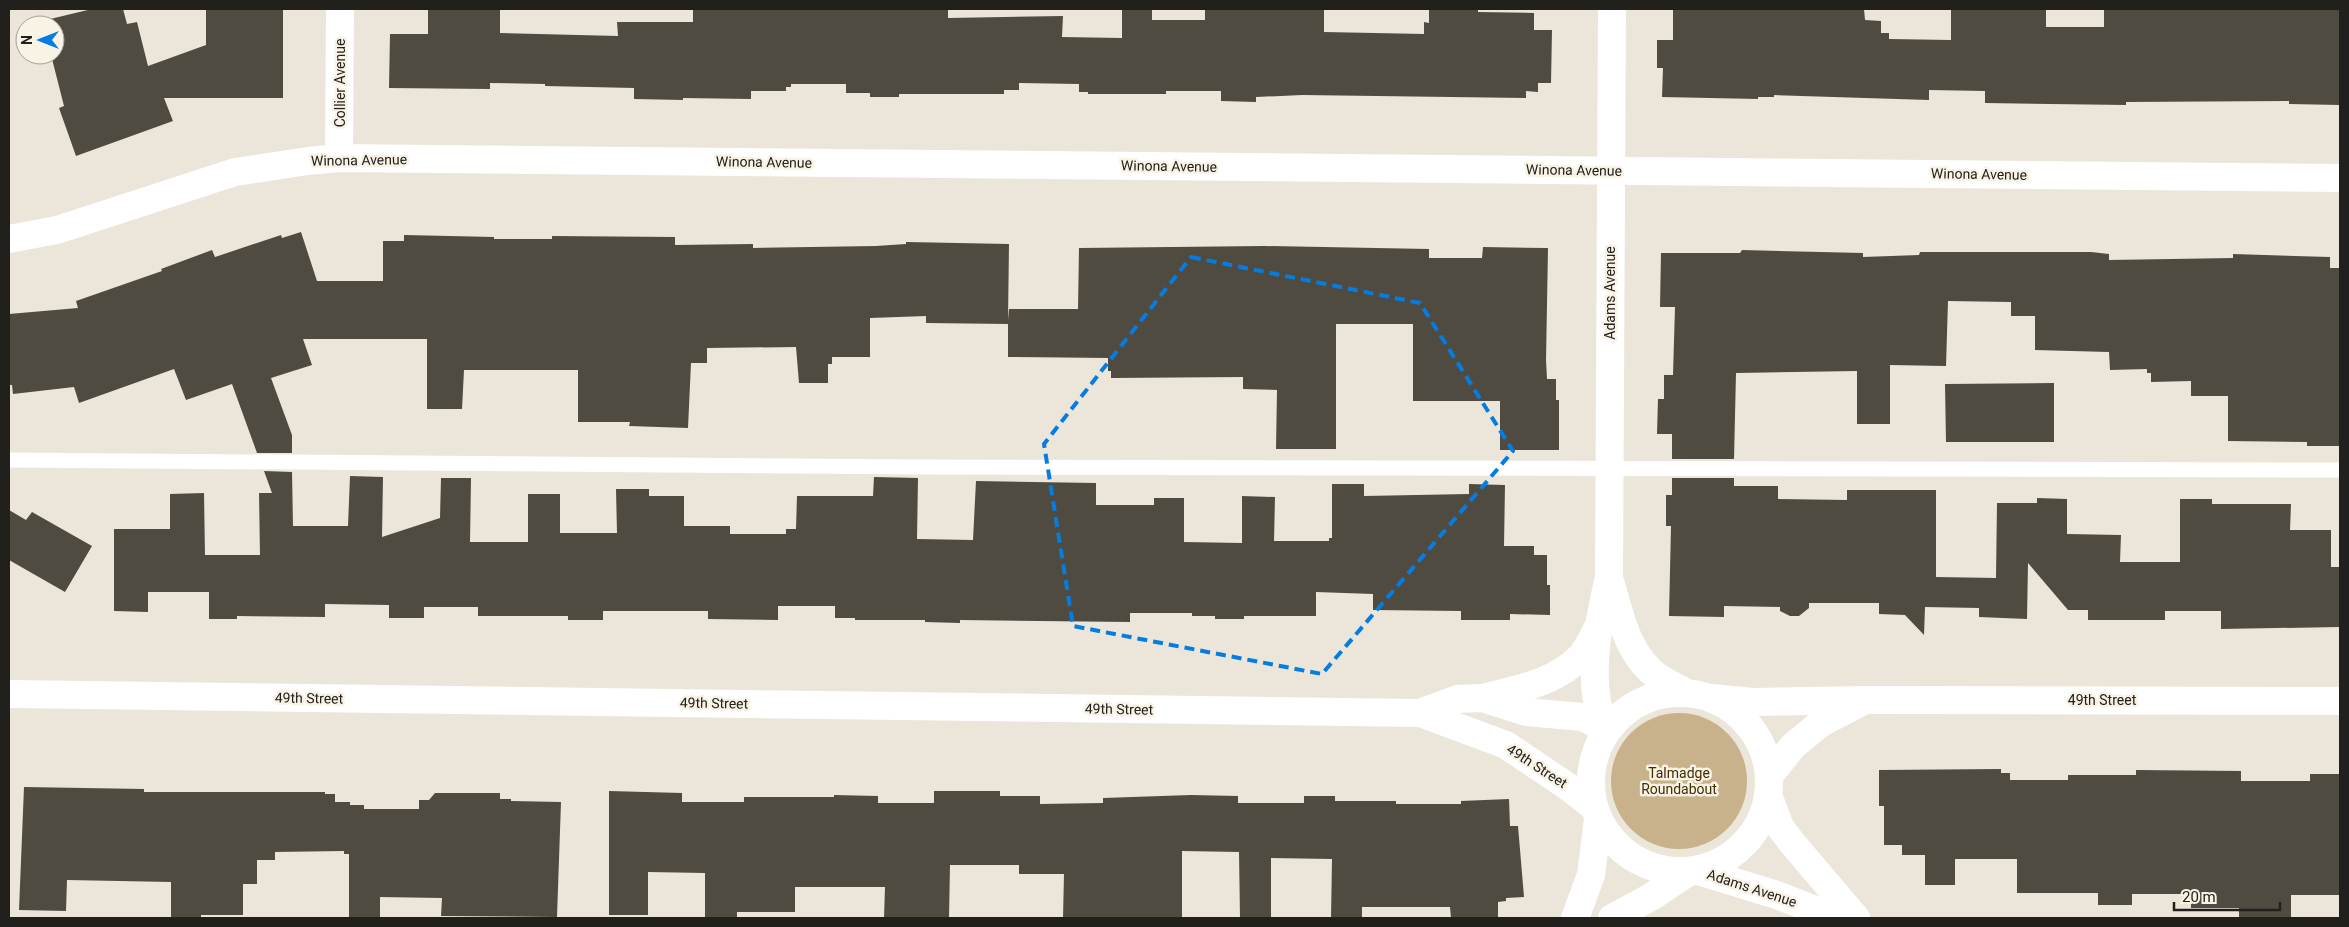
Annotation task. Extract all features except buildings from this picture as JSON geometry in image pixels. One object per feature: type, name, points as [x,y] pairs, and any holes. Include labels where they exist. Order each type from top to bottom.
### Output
[{"type":"street","name":"Collier Avenue","points":[[339,158],[340,9]]},
{"type":"street","name":"Adams Avenue","points":[[1607,728],[1597,704],[1597,629],[1609,577],[1612,9]]},
{"type":"street","name":"Winona Avenue","points":[[9,239],[57,230],[235,172],[339,158],[2340,178]]},
{"type":"street","name":"Adams Avenue","points":[[1609,577],[1628,640],[1636,655],[1657,676],[1685,692]]},
{"type":"street","points":[[1482,698],[1521,689],[1562,672],[1582,655],[1597,629]]},
{"type":"street","points":[[1575,918],[1591,875],[1596,813],[1590,780],[1594,754],[1607,728],[1624,711],[1642,700],[1663,693],[1685,692],[1712,698],[1734,710],[1752,728],[1764,751],[1768,786],[1780,827],[1856,918]]},
{"type":"street","name":"49th Street","points":[[9,694],[1420,712],[1458,699],[1482,698],[1526,712],[1583,717],[1607,728]]},
{"type":"street","name":"49th Street","points":[[1712,698],[1752,702],[1864,700],[2340,701]]},
{"type":"street","name":"49th Street","points":[[1768,786],[1800,740],[1822,724],[1864,700]]},
{"type":"street","name":"49th Street","points":[[1420,712],[1506,745],[1567,786],[1596,813]]},
{"type":"street","points":[[1596,813],[1610,838],[1626,854],[1646,865],[1668,870],[1692,870],[1716,864],[1735,852],[1751,836],[1762,817],[1768,786]]},
{"type":"street","name":"Adams Avenue","points":[[1692,870],[1777,895],[1836,918]]},
{"type":"street","points":[[1612,918],[1651,897],[1692,870]]},
{"type":"lane","points":[[9,460],[925,467],[2340,470]]},
{"type":"highlighted area","points":[[1191,257],[1420,303],[1513,451],[1322,674],[1073,626],[1044,444]]},
{"type":"green space","name":"Talmadge Roundabout","points":[[1679,713],[1705,718],[1717,724],[1727,733],[1736,743],[1742,755],[1747,781],[1742,807],[1736,819],[1727,829],[1717,838],[1705,844],[1679,849],[1653,844],[1641,838],[1631,829],[1622,819],[1616,807],[1611,781],[1616,755],[1622,743],[1631,733],[1641,724],[1653,718]]}]
